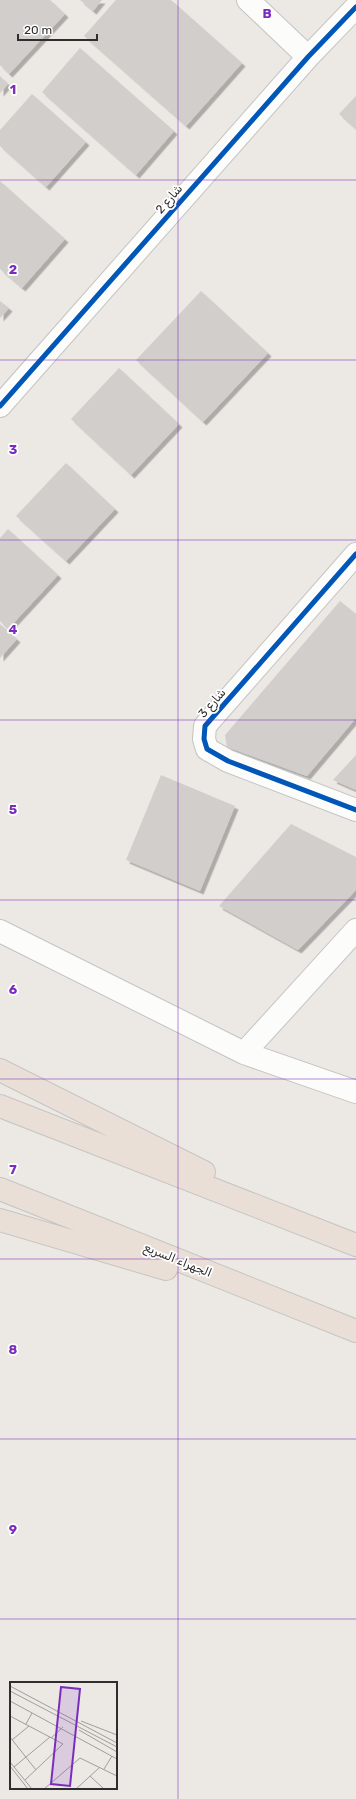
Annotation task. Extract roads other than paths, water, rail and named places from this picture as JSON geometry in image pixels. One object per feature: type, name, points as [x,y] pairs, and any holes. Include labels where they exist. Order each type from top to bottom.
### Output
[{"type":"highway","points":[[0,1070],[323,1232]]},
{"type":"highway","points":[[0,1106],[356,1245]]},
{"type":"highway","name":"الجهراء السريع","points":[[0,1189],[356,1331]]},
{"type":"highway","points":[[0,1220],[290,1305]]},
{"type":"street","points":[[248,0],[308,57]]},
{"type":"street","name":"شارع 2","points":[[0,406],[308,57],[356,7]]},
{"type":"street","name":"شارع 3","points":[[356,554],[205,726],[204,739],[207,749],[228,761],[356,810]]},
{"type":"street","points":[[244,1053],[356,930]]},
{"type":"street","points":[[0,931],[244,1053],[356,1092]]}]
